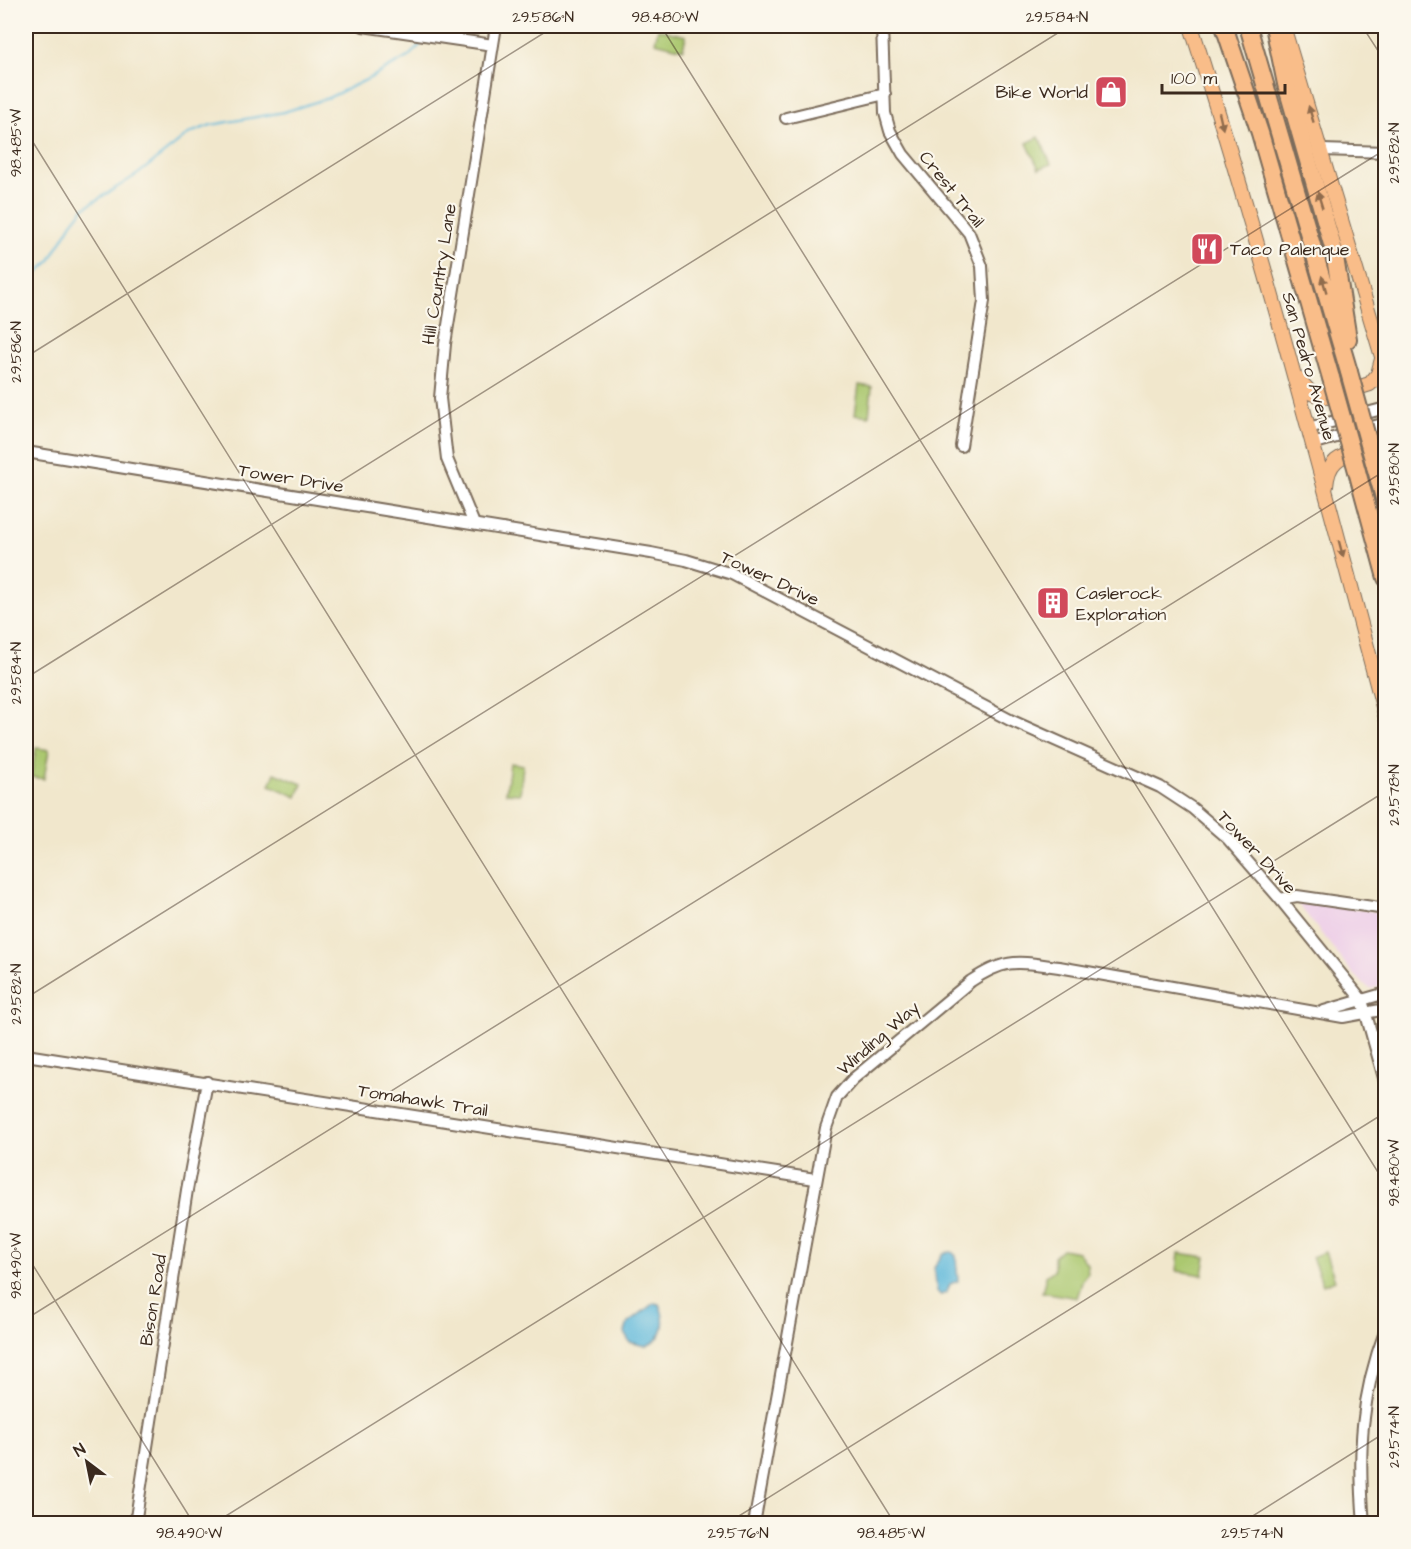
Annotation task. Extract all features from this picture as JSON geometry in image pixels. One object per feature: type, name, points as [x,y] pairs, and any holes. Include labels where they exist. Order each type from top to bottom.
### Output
[{"type":"highway","points":[[1216,26],[1260,133]]},
{"type":"highway","points":[[1224,26],[1260,133],[1386,578]]},
{"type":"highway","points":[[1248,26],[1348,366],[1386,505]]},
{"type":"highway","points":[[1274,26],[1286,84],[1334,251],[1349,334],[1348,366]]},
{"type":"main road","name":"San Pedro Avenue","points":[[1191,26],[1219,111],[1326,493],[1386,718]]},
{"type":"main road","points":[[1283,26],[1322,150],[1384,364],[1370,384],[1325,397],[1309,392],[1292,371]]},
{"type":"main road","points":[[1326,493],[1329,470],[1336,458],[1376,446],[1386,446]]},
{"type":"street","points":[[363,26],[493,45]]},
{"type":"street","name":"Hill Country Lane","points":[[474,524],[447,459],[440,398],[445,344],[496,26]]},
{"type":"street","name":"Crest Trail","points":[[882,26],[887,122],[898,147],[969,233],[982,266],[984,301],[961,446]]},
{"type":"street","points":[[786,118],[885,94]]},
{"type":"street","points":[[1322,150],[1386,152]]},
{"type":"street","points":[[1308,428],[1386,408]]},
{"type":"street","points":[[1312,444],[1386,423]]},
{"type":"street","name":"Tower Drive","points":[[26,452],[686,560],[732,574],[1010,720],[1160,787],[1192,808],[1228,839],[1362,999],[1386,1085]]},
{"type":"street","points":[[1280,899],[1297,896],[1386,909]]},
{"type":"street","name":"Winding Way","points":[[754,1524],[815,1179],[831,1111],[837,1097],[853,1078],[971,981],[1005,963],[1016,962],[1059,967],[1291,1008],[1323,1011],[1343,1017],[1386,1009]]},
{"type":"street","points":[[1340,1005],[1346,993],[1346,979]]},
{"type":"street","name":"Winding Way","points":[[1323,1011],[1386,993]]},
{"type":"street","name":"Tomahawk Trail","points":[[26,1055],[815,1179]]},
{"type":"street","name":"Bison Road","points":[[135,1524],[187,1190],[207,1082]]},
{"type":"street","points":[[1364,1524],[1360,1472],[1363,1409],[1371,1372],[1386,1329]]},
{"type":"shaded area","points":[[1295,900],[1385,913],[1385,985],[1370,989],[1354,975]]},
{"type":"green space","points":[[658,29],[686,36],[683,49],[655,42]]},
{"type":"green space","points":[[1039,137],[1051,164],[1039,169],[1027,143]]},
{"type":"green space","points":[[859,385],[872,387],[869,416],[855,414]]},
{"type":"green space","points":[[36,748],[49,750],[44,779],[31,777]]},
{"type":"green space","points":[[510,763],[523,765],[520,794],[506,793]]},
{"type":"green space","points":[[275,773],[302,784],[297,797],[270,785]]},
{"type":"green space","points":[[1062,1249],[1078,1252],[1087,1264],[1088,1273],[1083,1279],[1077,1298],[1042,1292],[1046,1276],[1054,1270],[1054,1256]]},
{"type":"green space","points":[[1325,1252],[1335,1280],[1323,1285],[1312,1257]]},
{"type":"green space","points":[[1179,1253],[1206,1257],[1203,1275],[1177,1271]]},
{"type":"water","points":[[952,1252],[956,1256],[958,1281],[950,1284],[947,1292],[941,1295],[937,1292],[934,1268],[943,1253]]},
{"type":"water","points":[[654,1303],[659,1304],[662,1310],[661,1334],[646,1346],[629,1342],[625,1332],[628,1323]]},
{"type":"waterway","points":[[32,278],[49,262],[72,223],[84,208],[138,174],[190,133],[211,125],[284,112],[328,98],[408,57],[422,43]]},
{"type":"place","name":"Bike World","points":[[1111,92]]},
{"type":"place","name":"Taco Palenque","points":[[1207,249]]},
{"type":"place","name":"Caslerock Exploration","points":[[1053,603]]}]
